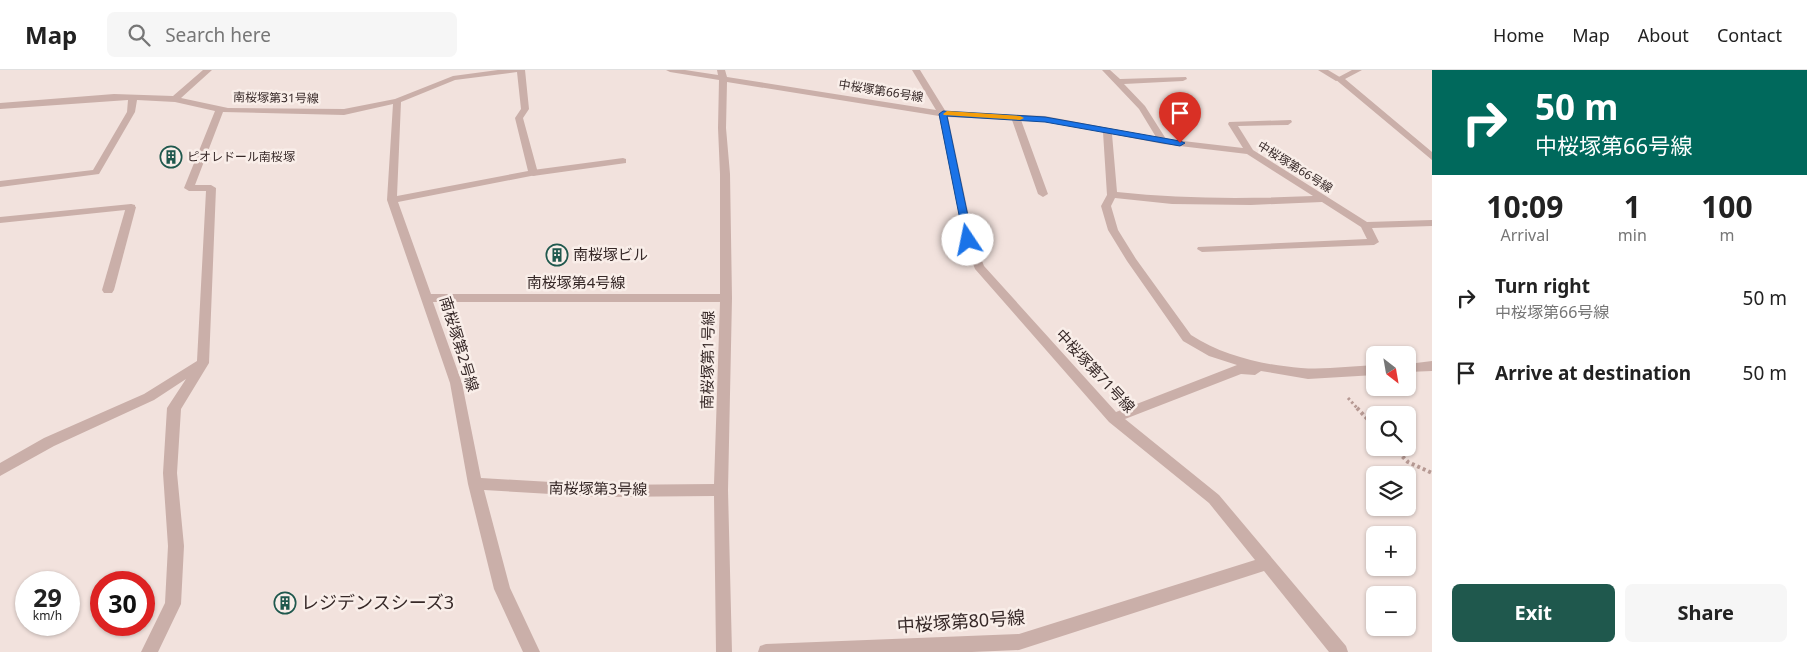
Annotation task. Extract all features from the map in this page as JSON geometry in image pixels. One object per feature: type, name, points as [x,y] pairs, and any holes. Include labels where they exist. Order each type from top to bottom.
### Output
[{"type":"street","points":[[175,99],[208,70]]},
{"type":"street","name":"南桜塚第31号線","points":[[0,106],[133,98],[175,99],[228,111],[344,112],[397,101],[453,74],[517,70]]},
{"type":"street","points":[[521,70],[525,109],[519,118],[533,173]]},
{"type":"street","points":[[670,70],[722,74]]},
{"type":"street","points":[[916,70],[943,114]]},
{"type":"street","points":[[1106,70],[1142,108],[1163,141]]},
{"type":"street","points":[[1322,70],[1339,79],[1382,113],[1432,157]]},
{"type":"street","points":[[1339,79],[1358,70]]},
{"type":"street","name":"中桜塚第66号線","points":[[722,74],[943,114],[1045,120],[1163,141],[1250,152],[1365,226]]},
{"type":"street","name":"南桜塚第1号線","points":[[722,74],[726,298],[721,490],[724,652]]},
{"type":"street","points":[[1118,82],[1183,80]]},
{"type":"street","points":[[0,184],[96,172],[131,112],[133,98]]},
{"type":"street","name":"南桜塚第2号線","points":[[397,101],[392,200],[456,383],[475,484],[502,589],[532,652]]},
{"type":"street","points":[[149,652],[173,604],[176,546],[170,473],[174,408],[202,363],[211,188],[189,188],[220,109]]},
{"type":"street","name":"中桜塚第71号線","points":[[943,114],[968,240],[979,267],[1114,418],[1214,499],[1340,652]]},
{"type":"street","points":[[1016,118],[1043,194]]},
{"type":"street","points":[[1250,152],[1232,124],[1288,122]]},
{"type":"street","points":[[1107,131],[1112,195],[1106,206],[1113,230],[1132,261],[1188,338],[1197,346],[1242,361],[1308,374]]},
{"type":"street","points":[[392,200],[533,173],[623,161]]},
{"type":"street","points":[[1112,195],[1172,201],[1250,202],[1323,199]]},
{"type":"street","points":[[0,220],[131,207],[108,290]]},
{"type":"street","points":[[1202,249],[1374,242],[1365,226],[1432,223]]},
{"type":"street","name":"南桜塚第4号線","points":[[427,298],[726,298]]},
{"type":"street","points":[[0,470],[48,442],[149,397],[202,363]]},
{"type":"street","points":[[1416,367],[1432,366]]},
{"type":"street","points":[[1114,418],[1240,369],[1308,374],[1366,371]]},
{"type":"street","name":"南桜塚第3号線","points":[[475,484],[602,490],[721,490]]},
{"type":"street","name":"中桜塚第80号線","points":[[766,652],[1019,642],[1266,563]]},
{"type":"path","points":[[1402,456],[1408,462],[1432,473]]},
{"type":"slow traffic","points":[[947,114],[1020,118]]},
{"type":"place","name":"ピオレドール南桜塚","points":[[171,157]]},
{"type":"place","name":"南桜塚ビル","points":[[557,255]]},
{"type":"place","name":"レジデンスシーズ3","points":[[285,603]]},
{"type":"route","points":[[968,240],[943,114],[1045,120],[1180,143]]}]
